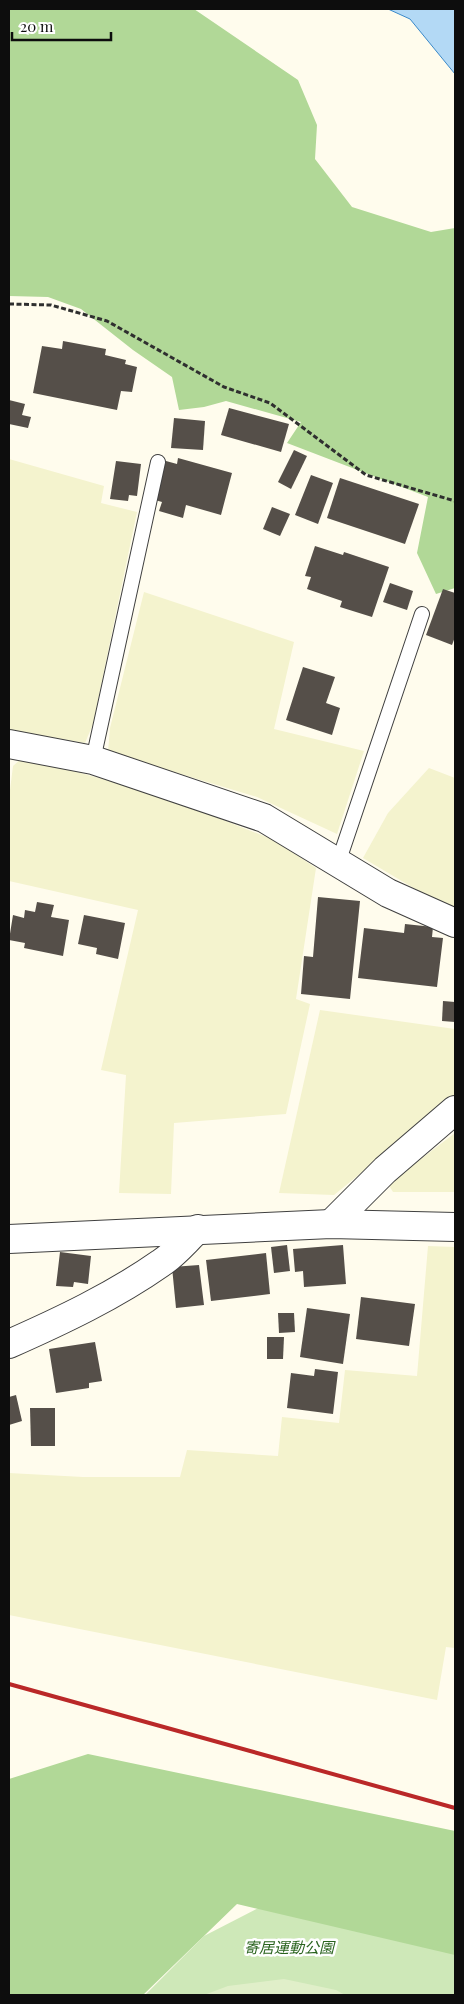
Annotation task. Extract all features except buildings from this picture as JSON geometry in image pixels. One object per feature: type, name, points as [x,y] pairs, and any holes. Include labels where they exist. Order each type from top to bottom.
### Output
[{"type":"street","points":[[9,744],[93,760],[264,818],[388,893],[455,923]]},
{"type":"street","points":[[331,1224],[385,1170],[455,1110]]},
{"type":"street","points":[[9,1239],[331,1224],[455,1227]]},
{"type":"street","points":[[9,1344],[60,1322],[123,1287],[163,1262],[198,1229]]},
{"type":"lane","points":[[93,760],[158,462]]},
{"type":"lane","points":[[338,863],[422,614]]},
{"type":"path","points":[[9,304],[51,305],[106,321],[224,387],[270,403],[366,475],[455,501]]},
{"type":"green space","points":[[9,9],[194,9],[298,80],[317,125],[315,159],[352,207],[431,232],[455,228],[455,588],[436,594],[417,553],[428,497],[287,443],[301,422],[226,401],[204,407],[179,410],[172,377],[133,350],[81,309],[48,297],[9,296]]},
{"type":"green space","points":[[9,459],[104,486],[101,503],[137,512],[93,724],[85,743],[9,730]]},
{"type":"green space","points":[[144,592],[294,642],[274,729],[364,751],[337,834],[257,797],[108,752],[110,728]]},
{"type":"green space","points":[[23,757],[113,782],[208,814],[274,840],[316,868],[296,999],[310,1004],[286,1114],[174,1123],[171,1194],[119,1193],[126,1075],[101,1070],[138,910],[9,881],[9,798],[13,766]]},
{"type":"green space","points":[[429,768],[455,778],[455,907],[422,893],[363,858],[388,813]]},
{"type":"green space","points":[[320,1010],[455,1029],[455,1100],[426,1120],[334,1195],[279,1193]]},
{"type":"green space","points":[[455,1133],[455,1192],[393,1192],[388,1184]]},
{"type":"green space","points":[[428,1246],[455,1247],[455,1648],[446,1647],[437,1700],[9,1615],[9,1473],[83,1477],[180,1477],[187,1450],[278,1456],[282,1417],[339,1423],[345,1370],[417,1376]]},
{"type":"green space","points":[[88,1754],[455,1831],[455,1955],[237,1904],[143,1995],[9,1995],[9,1779]]},
{"type":"green space","name":"寄居運動公園","points":[[280,1897],[455,1945],[455,1995],[145,1995],[204,1936]]},
{"type":"green space","points":[[284,1979],[336,1990],[345,1995],[204,1995],[228,1986]]},
{"type":"water","points":[[388,9],[455,9],[455,74],[410,19]]},
{"type":"railway","points":[[9,1684],[455,1808]]}]
